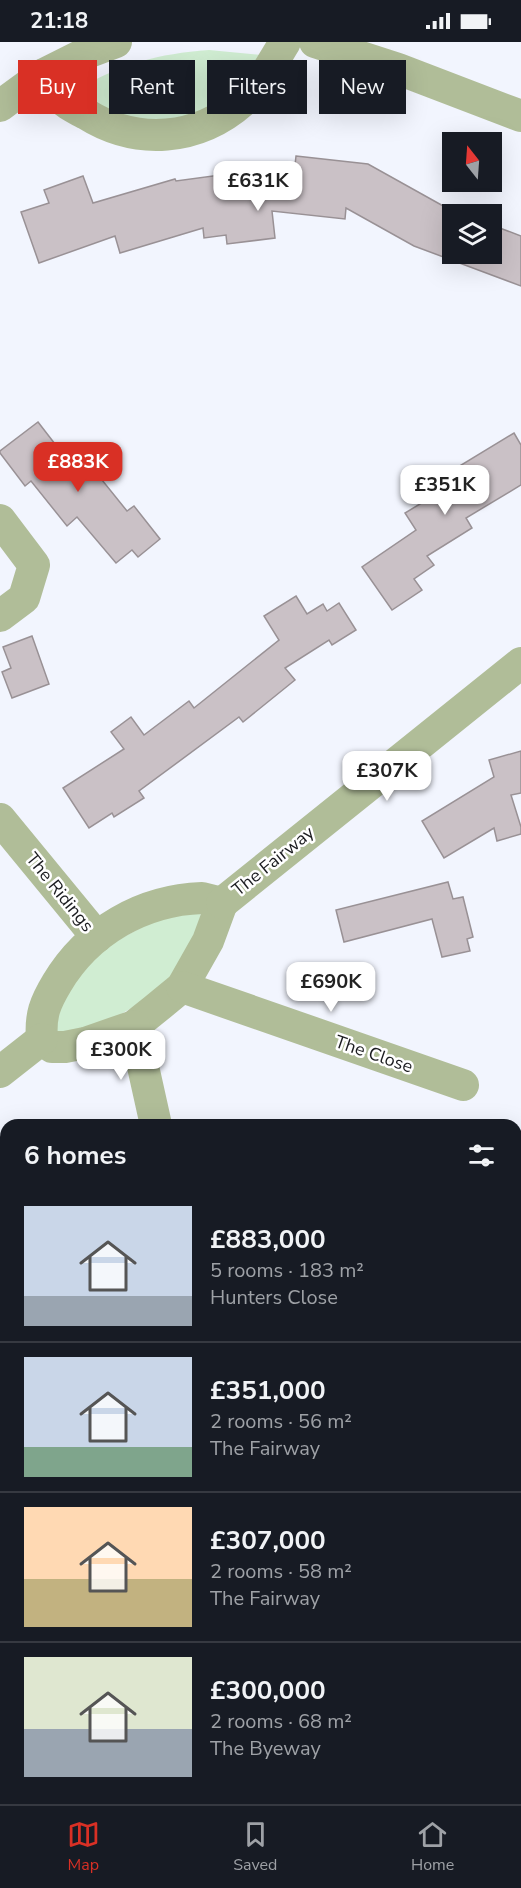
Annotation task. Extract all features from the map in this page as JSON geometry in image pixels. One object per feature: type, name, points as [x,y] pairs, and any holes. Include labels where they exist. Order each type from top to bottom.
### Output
[{"type":"street","points":[[72,60],[116,42]]},
{"type":"street","points":[[88,114],[115,129],[143,136],[171,134],[200,128],[224,115],[243,100],[261,81],[285,42]]},
{"type":"street","points":[[315,42],[398,69],[521,116]]},
{"type":"street","points":[[0,106],[18,93]]},
{"type":"street","points":[[0,520],[34,565],[24,597],[0,616]]},
{"type":"street","name":"The Fairway","points":[[222,903],[202,898],[161,903],[119,921],[97,937],[78,955],[46,1002],[40,1022],[42,1039],[52,1047],[65,1047],[110,1036],[134,1026],[182,987],[208,942],[222,903],[521,663]]},
{"type":"street","name":"The Ridings","points":[[0,819],[97,937]]},
{"type":"street","name":"The Close","points":[[182,987],[463,1085]]},
{"type":"street","points":[[134,1026],[155,1119]]},
{"type":"street","points":[[0,1072],[42,1039]]},
{"type":"green space","points":[[209,50],[261,55],[258,60],[207,60],[207,109],[195,114],[195,60],[145,60]]},
{"type":"green space","points":[[109,73],[109,111],[97,105],[97,79]]},
{"type":"green space","points":[[117,114],[194,114],[152,121]]},
{"type":"green space","points":[[197,911],[201,915],[188,952],[166,982],[113,1019],[57,1038],[56,1006],[82,970],[113,943],[157,919]]},
{"type":"building","points":[[296,156],[368,164],[442,205],[442,256],[414,246],[346,208],[345,219],[272,211],[275,238],[227,244],[226,235],[204,238],[203,228],[120,253],[115,236],[39,263],[21,212],[49,203],[44,190],[83,176],[93,203],[175,179],[176,181],[295,165]]},
{"type":"building","points":[[502,229],[521,236],[521,286],[462,264],[502,264]]},
{"type":"building","points":[[38,422],[65,457],[77,449],[127,511],[134,506],[160,539],[138,557],[132,550],[116,563],[77,517],[67,526],[31,481],[25,486],[0,451]]},
{"type":"building","points":[[514,433],[521,445],[521,485],[466,518],[472,528],[427,556],[434,565],[414,579],[422,590],[392,610],[362,567],[416,530],[405,513],[425,501],[413,482],[434,468],[440,478]]},
{"type":"building","points":[[296,596],[307,614],[323,604],[327,611],[339,603],[356,630],[332,645],[329,640],[285,668],[295,680],[243,722],[239,717],[139,791],[144,798],[114,817],[112,813],[89,828],[63,788],[124,749],[111,732],[131,717],[144,735],[189,701],[194,708],[279,640],[264,616]]},
{"type":"building","points":[[32,636],[49,684],[12,698],[2,672],[11,668],[3,647]]},
{"type":"building","points":[[521,751],[521,793],[511,795],[521,834],[497,841],[494,828],[444,858],[422,821],[494,777],[489,760]]},
{"type":"building","points":[[448,882],[453,899],[463,897],[473,937],[467,939],[470,951],[442,957],[432,919],[344,942],[336,910]]}]
